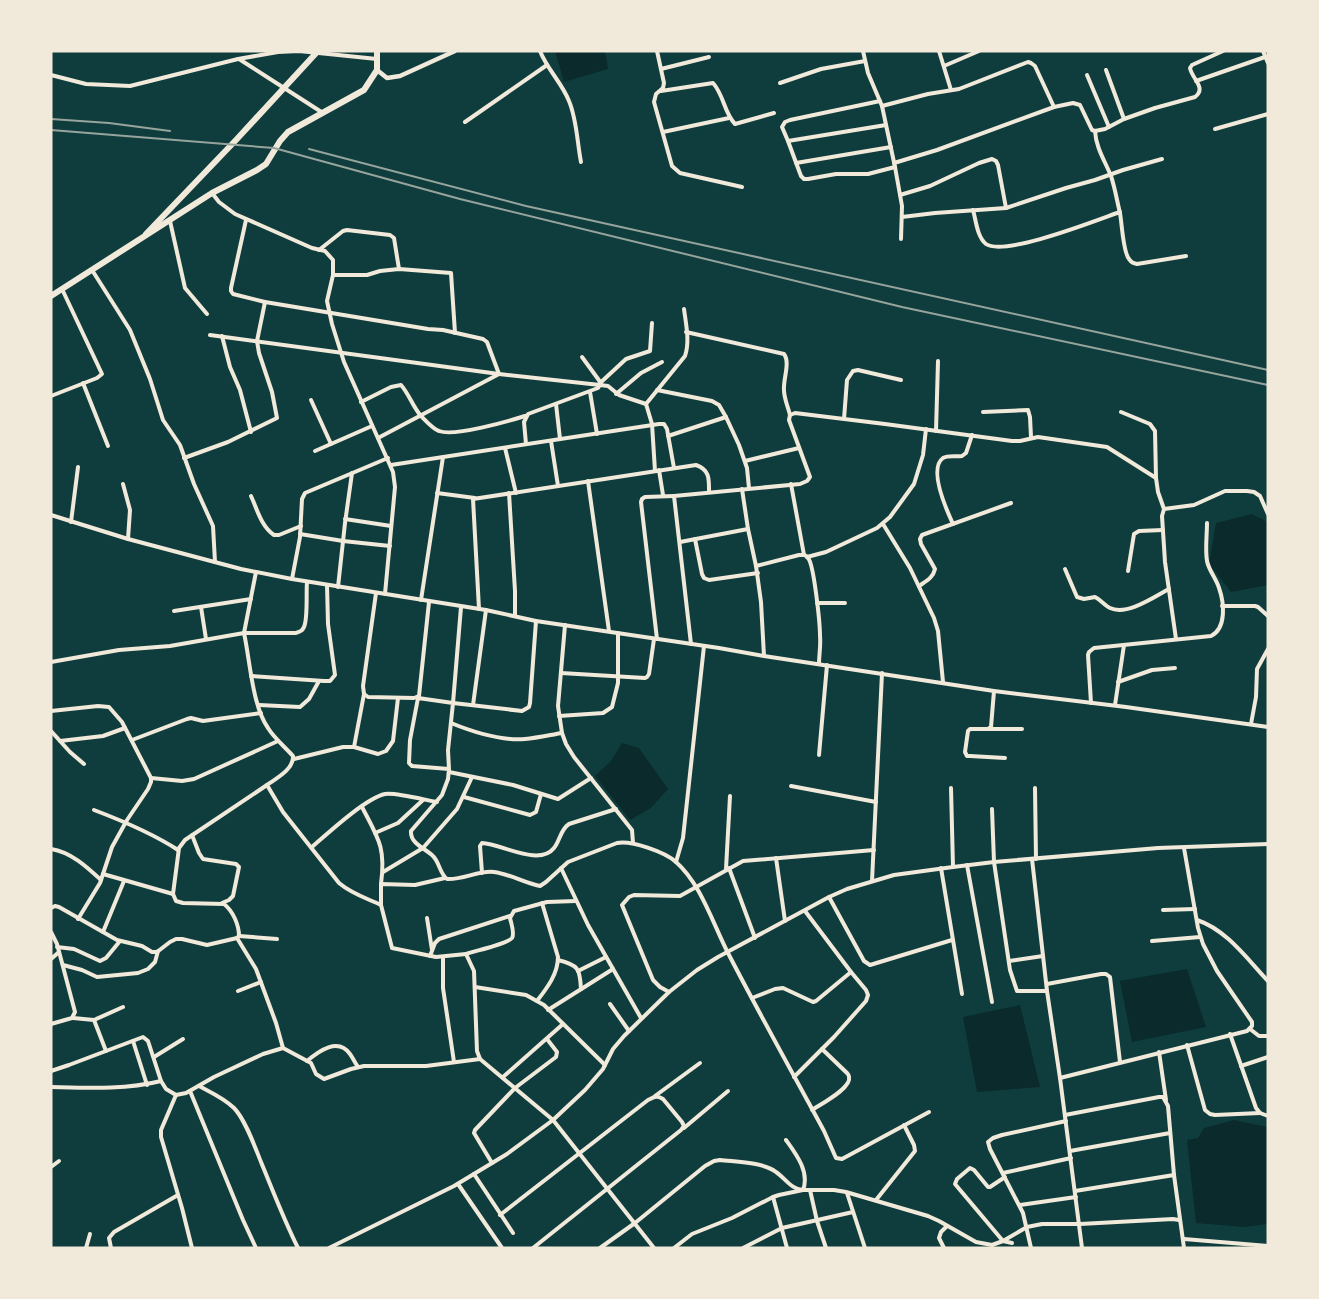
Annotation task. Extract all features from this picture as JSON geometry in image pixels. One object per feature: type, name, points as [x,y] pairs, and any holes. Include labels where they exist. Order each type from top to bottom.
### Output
[{"type":"main road","points":[[144,236],[318,51]]},
{"type":"main road","points":[[52,294],[212,193],[266,164],[279,141],[288,132],[364,90],[377,70],[377,51]]},
{"type":"street","points":[[51,75],[86,84],[130,86],[238,59],[279,52],[299,51],[378,59]]},
{"type":"street","points":[[377,70],[387,78],[400,76],[455,51]]},
{"type":"street","points":[[540,51],[569,100],[581,162]]},
{"type":"street","points":[[657,51],[664,83],[663,88],[654,98],[654,102],[672,166],[680,173],[742,187]]},
{"type":"street","points":[[863,51],[868,73],[881,103],[895,165],[902,218],[901,239]]},
{"type":"street","points":[[939,51],[951,90]]},
{"type":"street","points":[[944,66],[980,51]]},
{"type":"street","points":[[1095,131],[1155,108],[1195,97],[1200,90],[1190,68],[1223,51]]},
{"type":"street","points":[[1263,51],[1268,63]]},
{"type":"street","points":[[661,69],[709,57]]},
{"type":"street","points":[[1196,81],[1265,57]]},
{"type":"street","points":[[238,59],[323,113]]},
{"type":"street","points":[[780,83],[820,69],[865,61]]},
{"type":"street","points":[[1054,107],[1035,66],[1028,62],[959,89],[785,122],[782,127],[804,179],[836,174],[868,174],[1054,107],[1073,103],[1080,105],[1089,126],[1095,131]]},
{"type":"street","points":[[465,122],[547,65]]},
{"type":"street","points":[[1106,70],[1124,119]]},
{"type":"street","points":[[1087,75],[1109,127]]},
{"type":"street","points":[[660,91],[713,83],[722,96],[729,118],[735,124],[774,113]]},
{"type":"street","points":[[1215,129],[1268,114]]},
{"type":"street","points":[[663,132],[729,118]]},
{"type":"street","points":[[788,141],[886,125]]},
{"type":"street","points":[[1095,131],[1095,139],[1110,175],[1120,212],[1127,256],[1137,264],[1186,256]]},
{"type":"street","points":[[796,163],[891,147]]},
{"type":"street","points":[[900,195],[930,186],[992,159],[998,165],[1006,208]]},
{"type":"street","points":[[902,218],[935,213],[1006,208],[1162,159]]},
{"type":"street","points":[[212,193],[226,208],[246,220],[325,252],[330,255],[334,264],[327,301],[329,312],[341,353],[393,472],[395,487],[385,594]]},
{"type":"street","points":[[973,210],[983,241],[990,246],[1002,247],[1025,244],[1120,212]]},
{"type":"street","points":[[170,220],[185,288],[207,314]]},
{"type":"street","points":[[246,220],[231,291],[233,294],[265,302],[443,330],[486,340],[499,374]]},
{"type":"street","points":[[319,250],[347,230],[390,235],[394,238],[399,269]]},
{"type":"street","points":[[333,275],[367,275],[399,269],[452,273],[455,333]]},
{"type":"street","points":[[92,270],[130,330],[150,379],[163,420],[180,445],[213,526],[215,562]]},
{"type":"street","points":[[51,396],[100,376],[101,372],[62,289]]},
{"type":"street","points":[[184,458],[251,432],[277,419],[257,340],[265,302]]},
{"type":"street","points":[[646,404],[685,356],[687,350],[684,309]]},
{"type":"street","points":[[361,402],[391,387],[402,385],[420,415],[436,430],[457,432],[495,425],[598,388],[626,359],[651,350],[652,323]]},
{"type":"street","points":[[561,673],[641,679],[647,677],[656,639],[641,502],[645,497],[800,484],[810,477],[789,420],[790,415],[784,394],[787,361],[784,354],[686,332]]},
{"type":"street","points":[[210,334],[499,374],[600,384],[610,387],[616,394],[646,404]]},
{"type":"street","points":[[222,336],[251,432]]},
{"type":"street","points":[[582,357],[600,384]]},
{"type":"street","points":[[936,430],[938,361]]},
{"type":"street","points":[[616,394],[641,373],[662,362]]},
{"type":"street","points":[[844,418],[847,380],[853,371],[858,370],[902,380]]},
{"type":"street","points":[[378,438],[499,374]]},
{"type":"street","points":[[83,383],[108,446]]},
{"type":"street","points":[[657,390],[712,401],[719,405],[745,461],[749,474],[749,488]]},
{"type":"street","points":[[590,392],[597,434]]},
{"type":"street","points":[[311,400],[331,444]]},
{"type":"street","points":[[556,404],[560,439]]},
{"type":"street","points":[[646,404],[652,424],[657,471],[663,495]]},
{"type":"street","points":[[983,412],[1028,410],[1031,437]]},
{"type":"street","points":[[1120,412],[1144,421],[1152,427],[1156,438],[1156,478],[1164,509],[1163,530],[1176,639]]},
{"type":"street","points":[[790,415],[795,413],[844,418],[1012,441],[1045,437],[1058,441],[1107,447],[1156,478]]},
{"type":"street","points":[[525,416],[526,444]]},
{"type":"street","points":[[668,436],[726,417]]},
{"type":"street","points":[[391,465],[664,424],[667,429],[674,468]]},
{"type":"street","points":[[315,451],[372,426]]},
{"type":"street","points":[[756,566],[830,550],[883,525],[914,484],[923,454],[926,429]]},
{"type":"street","points":[[953,524],[939,486],[939,464],[945,457],[962,456],[966,453],[972,435]]},
{"type":"street","points":[[551,441],[558,486]]},
{"type":"street","points":[[504,448],[516,492]]},
{"type":"street","points":[[745,461],[799,448]]},
{"type":"street","points":[[421,600],[443,457]]},
{"type":"street","points":[[292,579],[304,493],[388,458]]},
{"type":"street","points":[[479,609],[473,499],[696,465],[704,469],[708,476],[710,492]]},
{"type":"street","points":[[71,522],[78,467]]},
{"type":"street","points":[[338,587],[352,473]]},
{"type":"street","points":[[588,481],[609,632]]},
{"type":"street","points":[[123,484],[130,510],[128,539]]},
{"type":"street","points":[[791,484],[817,603],[820,637],[819,664]]},
{"type":"street","points":[[742,489],[758,573],[764,656]]},
{"type":"street","points":[[1164,509],[1194,505],[1225,491],[1247,491],[1260,496],[1268,514]]},
{"type":"street","points":[[437,493],[478,498]]},
{"type":"street","points":[[510,494],[515,616]]},
{"type":"street","points":[[251,496],[263,523],[274,535],[301,526]]},
{"type":"street","points":[[674,496],[691,644]]},
{"type":"street","points":[[919,586],[934,573],[921,544],[922,535],[1011,503]]},
{"type":"street","points":[[51,515],[128,539],[215,562],[307,582],[486,610],[536,621],[827,666],[994,691],[1115,705],[1268,727]]},
{"type":"street","points":[[345,519],[391,526]]},
{"type":"street","points":[[1090,703],[1089,652],[1098,646],[1211,636],[1215,635],[1219,629],[1222,620],[1222,606],[1220,590],[1207,562],[1207,523]]},
{"type":"street","points":[[883,525],[910,568],[937,626],[943,682]]},
{"type":"street","points":[[680,542],[748,529]]},
{"type":"street","points":[[1128,571],[1134,534],[1139,531],[1163,530]]},
{"type":"street","points":[[300,534],[390,546]]},
{"type":"street","points":[[695,539],[705,579],[758,573]]},
{"type":"street","points":[[1065,569],[1077,597],[1084,599],[1095,597],[1116,610],[1131,608],[1169,590]]},
{"type":"street","points":[[192,836],[203,859],[236,864],[239,867],[233,896],[229,900],[221,903],[179,902],[174,898],[178,850],[181,844],[192,836],[267,785],[292,765],[294,759],[268,730],[251,676],[244,633],[256,572]]},
{"type":"street","points":[[51,662],[244,633],[300,632],[306,620],[307,582]]},
{"type":"street","points":[[251,676],[330,681],[335,675],[328,624],[327,585]]},
{"type":"street","points":[[354,747],[364,694],[364,678],[376,593]]},
{"type":"street","points":[[174,611],[251,599]]},
{"type":"street","points":[[429,602],[420,694],[417,698],[410,740],[409,763],[412,766],[449,771],[527,788],[558,799],[591,778]]},
{"type":"street","points":[[817,603],[845,603]]},
{"type":"street","points":[[445,878],[437,860],[410,837],[411,831],[442,795],[449,771],[448,750],[461,606]]},
{"type":"street","points":[[1222,606],[1255,606],[1268,616]]},
{"type":"street","points":[[201,607],[206,639]]},
{"type":"street","points":[[474,705],[486,610]]},
{"type":"street","points":[[364,694],[375,698],[417,698],[522,711],[529,707],[536,621]]},
{"type":"street","points":[[565,625],[558,706],[562,733],[574,758],[632,830],[633,843]]},
{"type":"street","points":[[559,716],[603,713],[614,705],[618,676],[618,633]]},
{"type":"street","points":[[1115,705],[1124,645]]},
{"type":"street","points":[[676,862],[683,838],[704,646]]},
{"type":"street","points":[[1251,724],[1256,697],[1257,669],[1268,649]]},
{"type":"street","points":[[819,755],[827,666]]},
{"type":"street","points":[[1118,682],[1152,670],[1175,668]]},
{"type":"street","points":[[872,881],[882,673]]},
{"type":"street","points":[[259,705],[300,708],[309,699],[319,681]]},
{"type":"street","points":[[988,729],[992,724],[994,691]]},
{"type":"street","points":[[294,759],[338,748],[354,747],[378,754],[389,748],[393,741],[399,698]]},
{"type":"street","points":[[51,711],[109,707],[125,728],[151,778],[148,789],[112,847],[104,874],[78,919]]},
{"type":"street","points":[[132,740],[191,718],[203,721],[261,713]]},
{"type":"street","points":[[451,723],[482,735],[516,739],[562,733]]},
{"type":"street","points":[[60,741],[103,736],[125,728]]},
{"type":"street","points":[[1005,758],[966,754],[968,731],[970,729],[1022,729]]},
{"type":"street","points":[[51,731],[84,764]]},
{"type":"street","points":[[151,778],[182,781],[194,779],[278,741]]},
{"type":"street","points":[[383,872],[423,848],[454,812],[464,797],[472,777]]},
{"type":"street","points":[[267,785],[283,813],[339,883],[356,895],[381,905]]},
{"type":"street","points":[[791,786],[876,802]]},
{"type":"street","points":[[951,788],[953,867]]},
{"type":"street","points":[[1035,788],[1034,859],[1043,956],[1082,1248]]},
{"type":"street","points":[[312,847],[337,825],[378,796],[388,794],[437,802]]},
{"type":"street","points":[[464,797],[530,814],[538,809],[541,794]]},
{"type":"street","points":[[730,796],[728,869],[755,938]]},
{"type":"street","points":[[375,833],[398,823],[424,800]]},
{"type":"street","points":[[362,807],[381,845],[383,854],[381,905],[392,948],[430,956],[466,954],[506,942],[512,938],[510,916]]},
{"type":"street","points":[[482,873],[480,846],[482,843],[536,857],[554,849],[564,828],[569,824],[616,809]]},
{"type":"street","points":[[992,809],[994,862],[1014,986],[1017,992],[1047,991]]},
{"type":"street","points":[[94,810],[126,822],[178,850]]},
{"type":"street","points":[[381,884],[415,885],[445,878],[496,872],[540,886],[574,859],[624,842],[633,843],[671,858],[696,888],[834,1155],[842,1159],[929,1112]]},
{"type":"street","points":[[329,1248],[458,1184],[507,1154],[553,1120],[585,1090],[605,1065],[613,1049],[641,1018],[697,970],[847,889],[894,875],[994,862],[1158,849],[1268,844]]},
{"type":"street","points":[[1185,848],[1200,936],[1217,971],[1252,1022],[1250,1029]]},
{"type":"street","points":[[51,849],[67,854],[101,880]]},
{"type":"street","points":[[669,992],[653,980],[622,905],[629,897],[633,895],[675,897],[685,894],[743,861],[874,850]]},
{"type":"street","points":[[776,858],[785,921]]},
{"type":"street","points":[[967,865],[992,1002]]},
{"type":"street","points":[[561,868],[588,925],[641,1018]]},
{"type":"street","points":[[940,868],[962,994]]},
{"type":"street","points":[[104,874],[173,894]]},
{"type":"street","points":[[103,932],[124,881]]},
{"type":"street","points":[[829,897],[864,961],[870,966],[952,940]]},
{"type":"street","points":[[430,956],[435,943],[442,938],[542,903],[576,901]]},
{"type":"street","points":[[221,903],[230,910],[239,928],[238,937],[256,969],[283,1047],[310,1063],[318,1076],[324,1079],[364,1066],[426,1066],[480,1059]]},
{"type":"street","points":[[537,1001],[558,967],[542,903]]},
{"type":"street","points":[[51,908],[59,907],[120,941],[142,946],[152,952],[159,951],[176,939],[207,945],[238,937],[277,939]]},
{"type":"street","points":[[1162,910],[1195,909]]},
{"type":"street","points":[[795,1077],[867,999],[868,995],[805,910]]},
{"type":"street","points":[[427,918],[432,950]]},
{"type":"street","points":[[1197,920],[1221,932],[1268,981]]},
{"type":"street","points":[[51,932],[75,1008],[75,1015],[72,1018]]},
{"type":"street","points":[[1152,942],[1200,936]]},
{"type":"street","points":[[51,959],[58,950],[74,949],[100,961],[106,958],[120,941]]},
{"type":"street","points":[[62,965],[97,977],[138,973],[148,969],[155,962],[159,951]]},
{"type":"street","points":[[466,954],[474,970],[476,1045],[480,1059],[553,1120],[654,1248]]},
{"type":"street","points":[[1009,961],[1043,956]]},
{"type":"street","points":[[443,957],[443,988],[454,1062]]},
{"type":"street","points":[[578,971],[606,957]]},
{"type":"street","points":[[558,960],[573,965],[578,971],[581,989]]},
{"type":"street","points":[[548,1010],[613,969]]},
{"type":"street","points":[[752,998],[783,988],[813,1002],[851,972]]},
{"type":"street","points":[[1047,984],[1101,974],[1110,977],[1120,1062]]},
{"type":"street","points":[[238,991],[261,982]]},
{"type":"street","points":[[475,987],[526,996],[537,1001],[605,1065]]},
{"type":"street","points":[[610,1004],[629,1031]]},
{"type":"street","points":[[51,1024],[72,1018],[94,1020],[123,1007]]},
{"type":"street","points":[[94,1020],[106,1051]]},
{"type":"street","points":[[503,1077],[563,1024]]},
{"type":"street","points":[[1060,1078],[1250,1029]]},
{"type":"street","points":[[1250,1029],[1259,1036],[1268,1036]]},
{"type":"street","points":[[1230,1034],[1256,1108],[1260,1113]]},
{"type":"street","points":[[51,1071],[140,1038],[146,1038],[161,1081],[166,1089],[176,1095],[190,1091],[214,1077],[283,1047]]},
{"type":"street","points":[[154,1057],[183,1039]]},
{"type":"street","points":[[492,1163],[474,1133],[515,1088],[556,1057],[557,1052],[547,1039]]},
{"type":"street","points":[[133,1041],[147,1085]]},
{"type":"street","points":[[1187,1045],[1204,1110],[1215,1115],[1260,1113],[1268,1116]]},
{"type":"street","points":[[307,1061],[322,1050],[339,1046],[351,1054],[358,1067]]},
{"type":"street","points":[[812,1110],[843,1090],[849,1080],[847,1073],[822,1048]]},
{"type":"street","points":[[1159,1052],[1184,1248]]},
{"type":"street","points":[[1241,1066],[1268,1057]]},
{"type":"street","points":[[500,1215],[648,1100],[700,1063]]},
{"type":"street","points":[[51,1086],[128,1087],[161,1081]]},
{"type":"street","points":[[199,1086],[220,1097],[238,1113],[252,1140],[298,1248]]},
{"type":"street","points":[[190,1091],[256,1248]]},
{"type":"street","points":[[533,1248],[728,1091]]},
{"type":"street","points":[[176,1095],[161,1130],[192,1248]]},
{"type":"street","points":[[655,1097],[659,1096],[663,1099],[682,1122],[683,1128]]},
{"type":"street","points":[[1065,1115],[1159,1097],[1163,1097],[1166,1101]]},
{"type":"street","points":[[1031,1248],[1020,1205],[988,1145],[990,1140],[1002,1135],[1066,1121]]},
{"type":"street","points":[[876,1200],[915,1150],[904,1125]]},
{"type":"street","points":[[1070,1151],[1170,1133]]},
{"type":"street","points":[[786,1140],[801,1162],[805,1185],[803,1190]]},
{"type":"street","points":[[1012,1243],[1003,1241],[955,1184],[957,1179],[970,1168],[990,1187],[1004,1175],[1071,1158]]},
{"type":"street","points":[[51,1167],[59,1161]]},
{"type":"street","points":[[600,1248],[714,1161],[768,1167],[800,1191],[834,1190],[876,1200],[928,1216],[976,1242],[992,1245],[1027,1227],[1049,1223],[1179,1220]]},
{"type":"street","points":[[474,1174],[513,1233]]},
{"type":"street","points":[[1075,1191],[1174,1175]]},
{"type":"street","points":[[458,1184],[502,1248]]},
{"type":"street","points":[[674,1248],[692,1234],[732,1218],[773,1197],[803,1190]]},
{"type":"street","points":[[810,1190],[826,1248]]},
{"type":"street","points":[[846,1192],[865,1248]]},
{"type":"street","points":[[111,1248],[109,1238],[114,1232],[178,1195]]},
{"type":"street","points":[[773,1197],[787,1248]]},
{"type":"street","points":[[1020,1205],[1076,1197]]},
{"type":"street","points":[[742,1248],[782,1228],[853,1212]]},
{"type":"street","points":[[945,1248],[939,1238],[941,1232],[948,1226]]},
{"type":"street","points":[[86,1248],[90,1234]]},
{"type":"street","points":[[1184,1239],[1268,1246]]},
{"type":"water","points":[[555,51],[605,51],[608,69],[564,82]]},
{"type":"water","points":[[1252,514],[1268,522],[1268,585],[1231,592],[1209,564],[1216,523]]},
{"type":"water","points":[[622,743],[639,748],[668,789],[651,808],[630,820],[595,776],[611,761]]},
{"type":"water","points":[[1187,969],[1206,1027],[1132,1042],[1120,981]]},
{"type":"water","points":[[1020,1005],[1040,1087],[977,1092],[963,1017]]},
{"type":"water","points":[[1234,1120],[1267,1127],[1268,1130],[1268,1224],[1244,1227],[1196,1223],[1187,1140],[1198,1138],[1204,1128]]},
{"type":"railway","points":[[51,119],[109,123],[170,131]]},
{"type":"railway","points":[[51,130],[274,148],[460,199],[902,307],[1268,385]]},
{"type":"railway","points":[[309,149],[526,206],[1268,370]]}]
